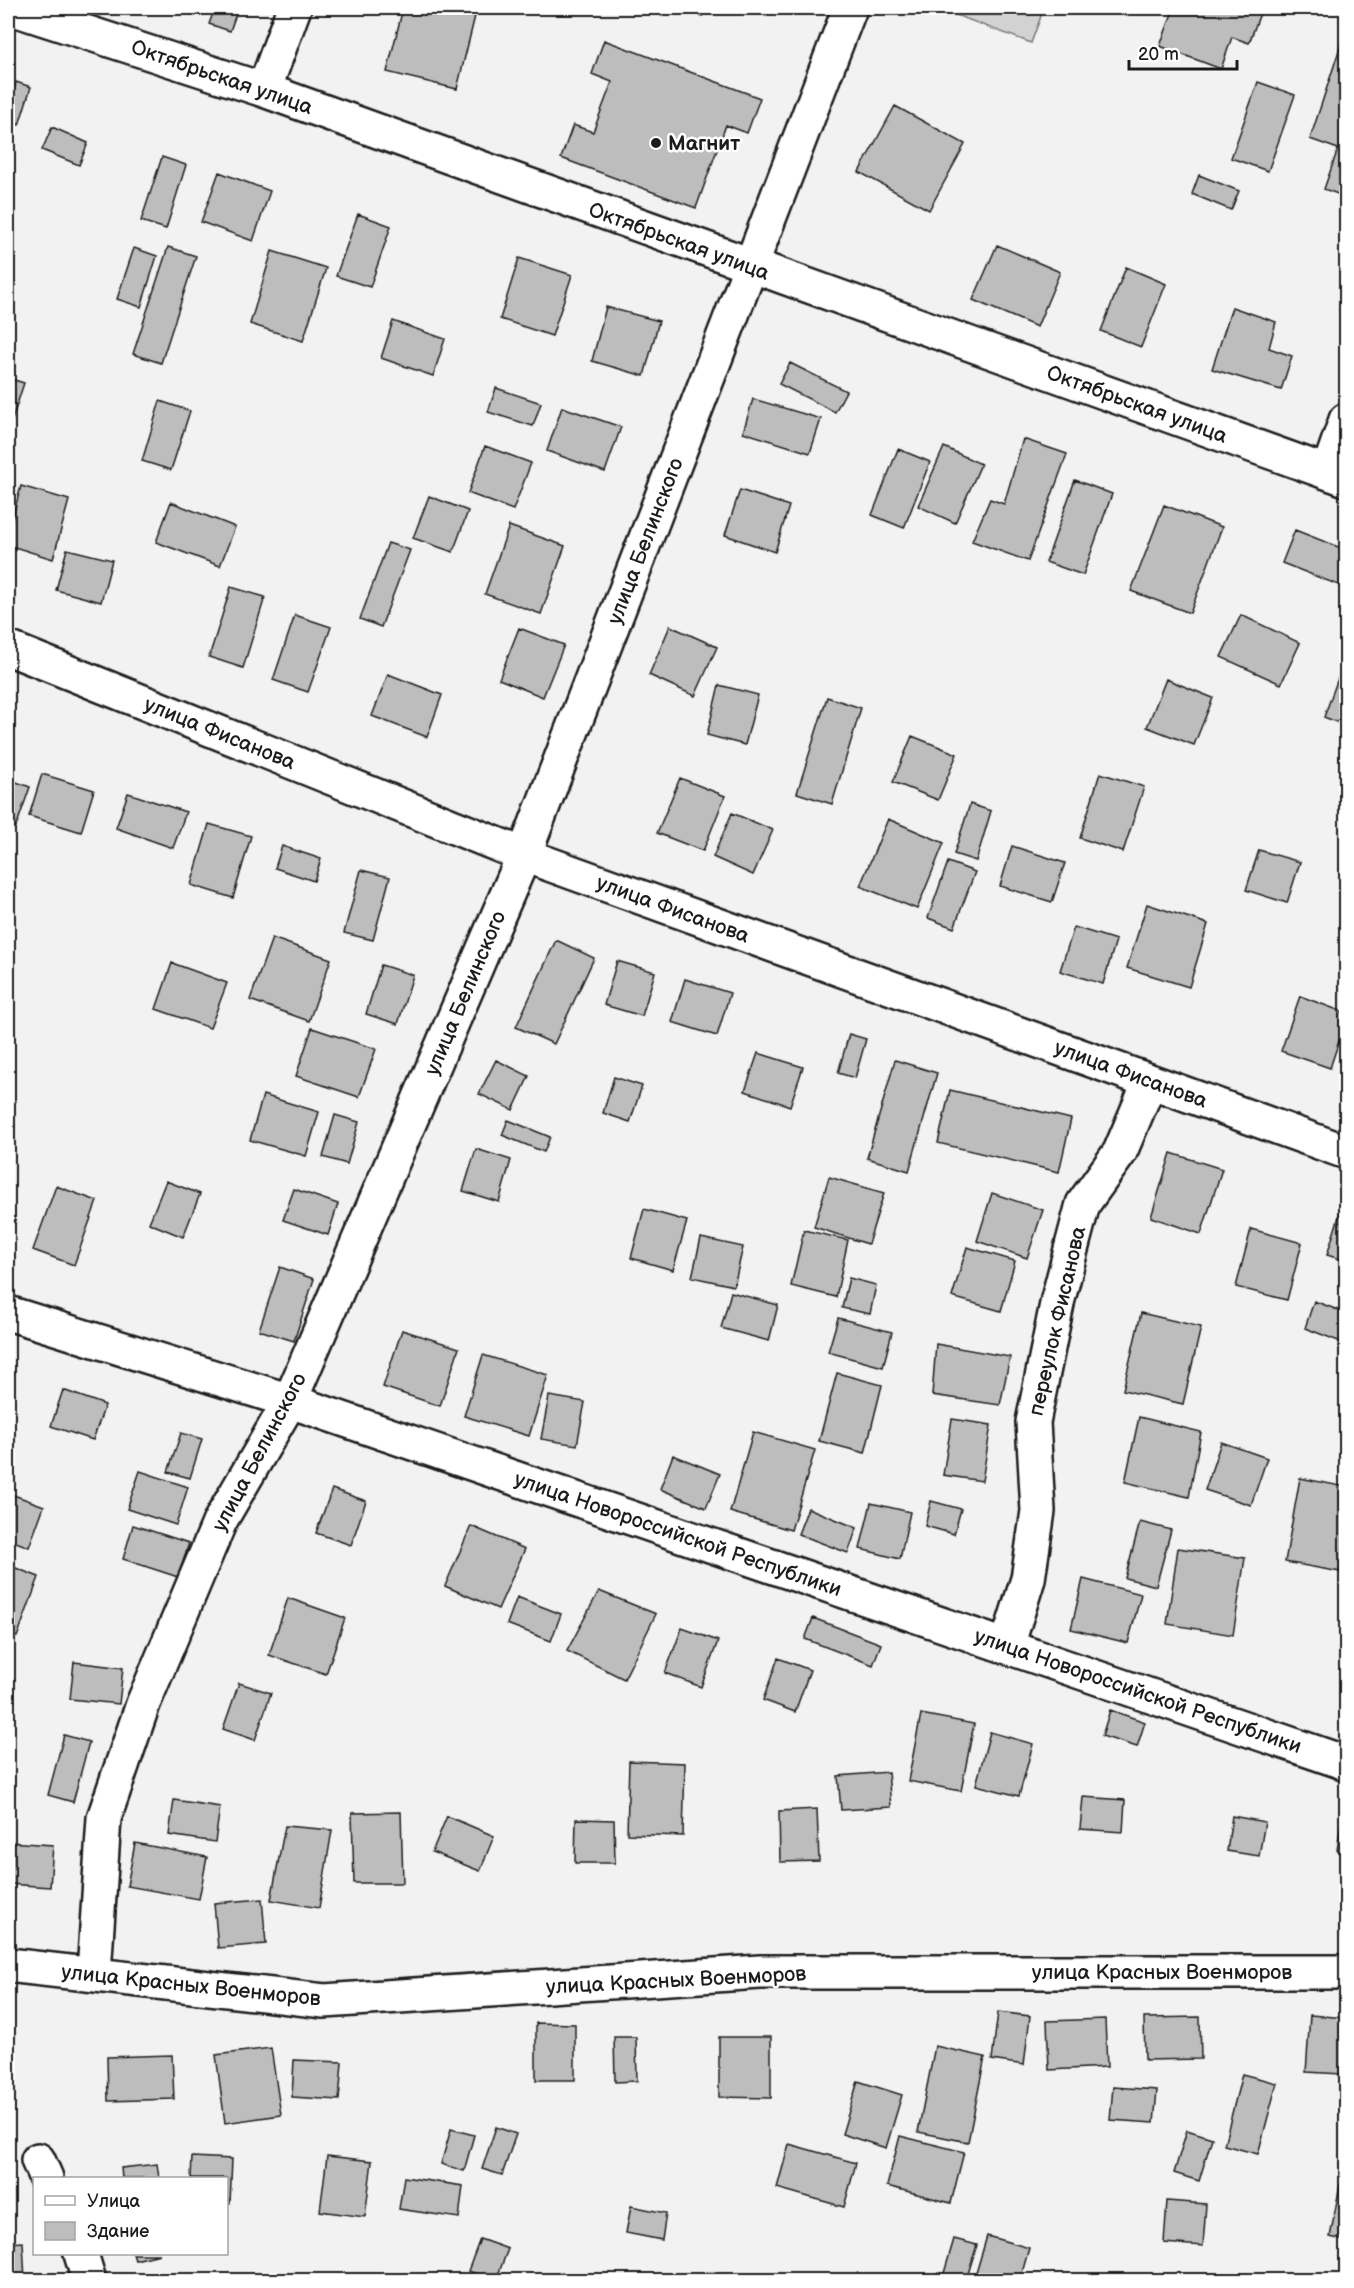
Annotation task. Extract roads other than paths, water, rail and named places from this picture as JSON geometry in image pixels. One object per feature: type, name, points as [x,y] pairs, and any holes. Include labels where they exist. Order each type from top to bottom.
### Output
[{"type":"street","name":"Октябрьская улица","points":[[11,8],[264,90],[1337,476]]},
{"type":"street","points":[[264,90],[294,8]]},
{"type":"street","name":"улица Белинского","points":[[94,1973],[104,1818],[143,1704],[220,1521],[290,1401],[524,855],[850,8]]},
{"type":"street","points":[[1337,476],[1347,420]]},
{"type":"street","name":"улица Фисанова","points":[[8,648],[524,855],[1347,1152]]},
{"type":"street","name":"переулок Фисанова","points":[[1007,1647],[1028,1579],[1038,1511],[1033,1422],[1058,1299],[1083,1204],[1120,1152],[1150,1081]]},
{"type":"street","name":"улица Новороссийской Республики","points":[[8,1313],[290,1401],[1347,1763]]},
{"type":"street","name":"улица Красных Военморов","points":[[8,1965],[324,2001],[760,1972],[1347,1972]]},
{"type":"street","points":[[82,2255],[89,2280]]},
{"type":"place","name":"Магнит","points":[[656,143]]}]
